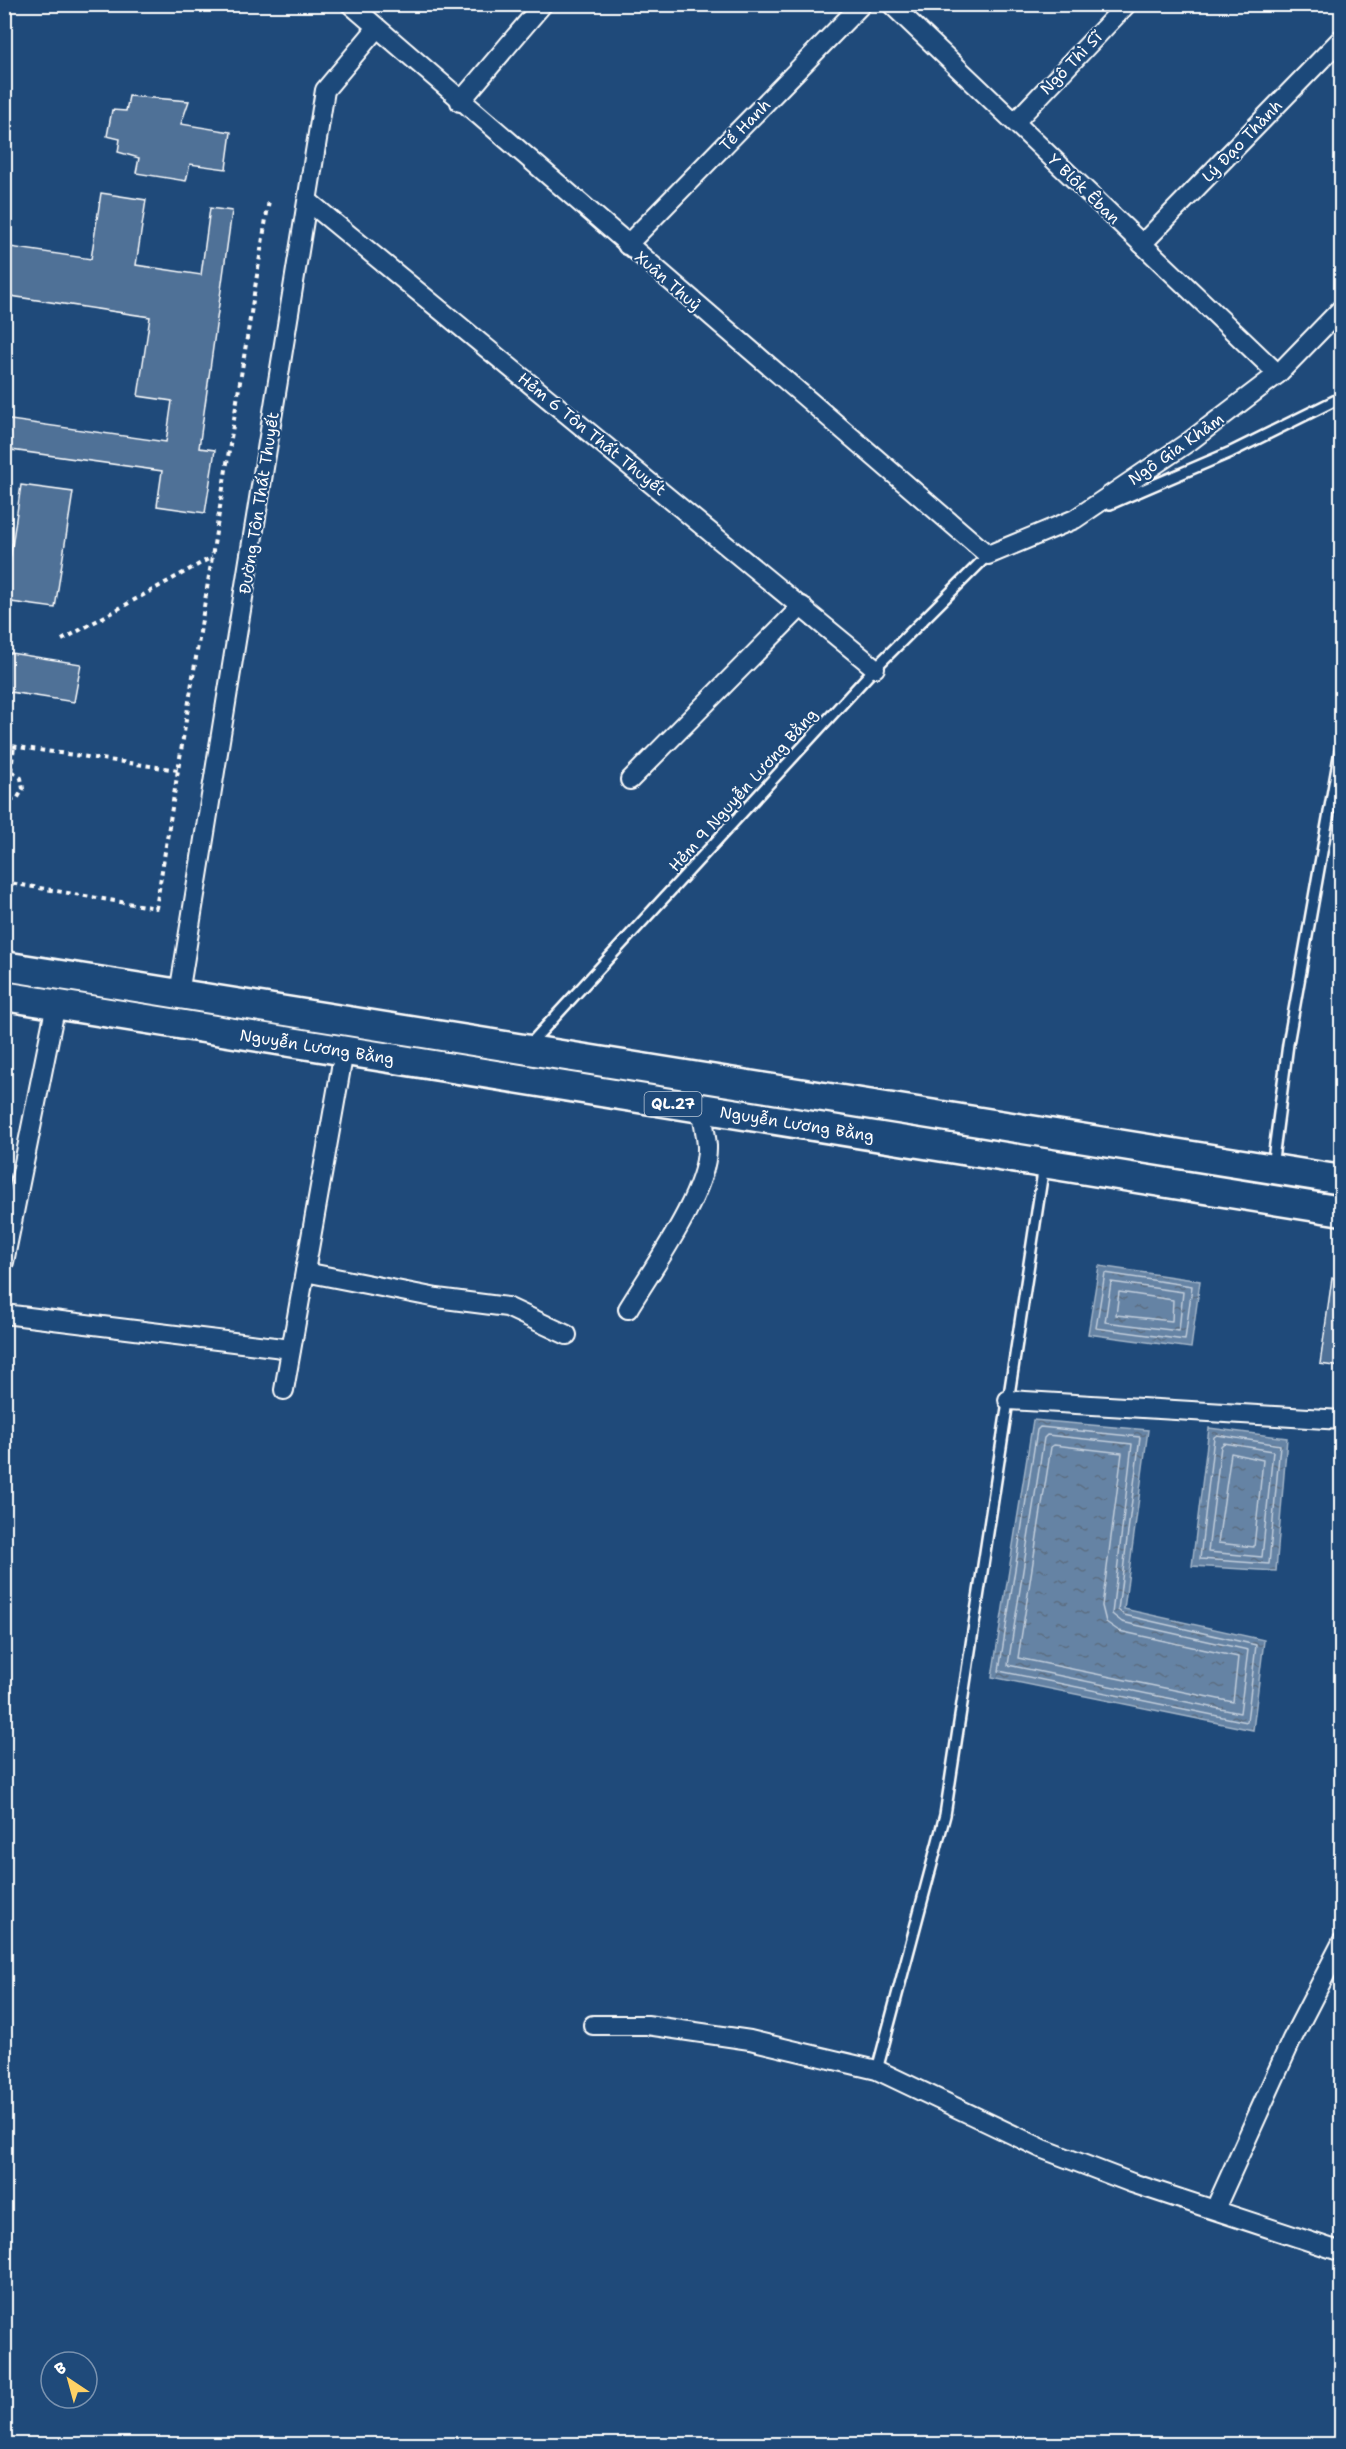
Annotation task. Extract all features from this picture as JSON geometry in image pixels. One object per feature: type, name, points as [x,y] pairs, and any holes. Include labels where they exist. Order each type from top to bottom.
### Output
[{"type":"main road","name":"Nguyễn Lương Bằng","points":[[4,966],[1341,1180]]},
{"type":"main road","name":"Nguyễn Lương Bằng","points":[[4,996],[1341,1210]]},
{"type":"street","name":"Xuân Thuỷ","points":[[350,4],[460,102],[988,555]]},
{"type":"street","points":[[460,102],[543,4]]},
{"type":"street","name":"Tế Hanh","points":[[627,245],[862,4]]},
{"type":"street","name":"Y Blôk Êban","points":[[891,4],[1278,374]]},
{"type":"street","name":"Ngô Thì Sĩ","points":[[1015,122],[1127,4]]},
{"type":"street","name":"Đường Tôn Thất Thuyết","points":[[180,994],[325,90],[376,29]]},
{"type":"street","name":"Lý Đạo Thành","points":[[1142,244],[1341,38]]},
{"type":"street","name":"Hẻm 6 Tôn Thất Thuyết","points":[[308,201],[875,668]]},
{"type":"street","name":"Ngô Gia Khảm","points":[[988,555],[1075,519],[1190,441],[1278,374],[1341,308]]},
{"type":"street","points":[[630,780],[802,606]]},
{"type":"street","points":[[4,1262],[10,1207],[56,1005]]},
{"type":"street","points":[[284,1390],[344,1051]]},
{"type":"street","points":[[628,1309],[683,1216],[703,1174],[707,1146],[701,1108]]},
{"type":"street","points":[[305,1272],[437,1298],[507,1307],[567,1335]]},
{"type":"street","points":[[4,1314],[291,1349]]},
{"type":"street","points":[[1008,1400],[1341,1420]]},
{"type":"street","points":[[1215,2209],[1292,2039],[1341,1942]]},
{"type":"street","points":[[593,2025],[647,2025],[750,2040],[877,2070],[1043,2149],[1132,2183],[1341,2252]]},
{"type":"lane","points":[[1075,519],[1231,452],[1341,397]]},
{"type":"lane","name":"Hẻm 9 Nguyễn Lương Bằng","points":[[526,1049],[875,668],[988,555]]},
{"type":"lane","points":[[1272,1169],[1288,1044],[1341,739]]},
{"type":"lane","points":[[877,2070],[945,1815],[1044,1163]]},
{"type":"path","points":[[4,882],[156,908],[269,200]]},
{"type":"path","points":[[62,640],[212,557]]},
{"type":"path","points":[[4,745],[178,770]]},
{"type":"path","points":[[11,771],[15,746]]},
{"type":"path","points":[[4,773],[11,771]]},
{"type":"path","points":[[4,811],[5,802],[17,799],[24,789],[21,778],[11,771]]},
{"type":"water","points":[[1099,1266],[1200,1281],[1191,1348],[1088,1334]]},
{"type":"water","points":[[1033,1420],[1148,1430],[1124,1609],[1264,1640],[1253,1730],[992,1677]]},
{"type":"water","points":[[1209,1428],[1287,1438],[1276,1571],[1192,1566]]},
{"type":"building","points":[[129,96],[189,101],[181,124],[231,132],[226,169],[190,164],[186,181],[136,173],[139,158],[118,152],[120,139],[107,136],[112,110],[126,111]]},
{"type":"building","points":[[101,193],[146,200],[136,265],[201,275],[210,208],[232,211],[199,448],[215,450],[205,513],[157,506],[162,471],[4,449],[4,419],[166,442],[172,401],[138,396],[150,317],[4,295],[4,246],[91,259]]},
{"type":"building","points":[[21,485],[73,492],[55,608],[4,601]]},
{"type":"building","points":[[4,652],[81,664],[74,702],[4,691]]},
{"type":"building","points":[[1332,1278],[1341,1279],[1341,1367],[1320,1364]]}]
